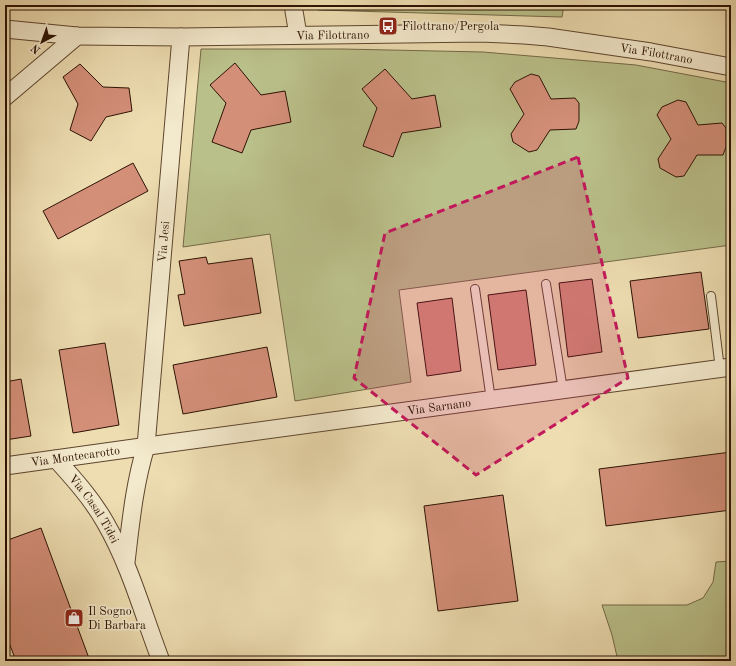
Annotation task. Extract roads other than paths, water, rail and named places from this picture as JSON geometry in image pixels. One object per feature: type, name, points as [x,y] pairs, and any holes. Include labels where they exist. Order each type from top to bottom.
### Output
[{"type":"street","points":[[293,5],[298,35]]},
{"type":"street","name":"Via Filottrano","points":[[5,29],[76,36],[181,37],[480,33],[524,35],[651,52],[731,68]]},
{"type":"street","points":[[5,97],[76,36]]},
{"type":"street","name":"Via Jesi","points":[[146,446],[181,37]]},
{"type":"street","name":"Via Sarnano","points":[[146,446],[725,368]]},
{"type":"street","name":"Via Montecarotto","points":[[5,466],[146,446]]},
{"type":"street","name":"Via Casal Tidei","points":[[126,562],[133,503],[138,474],[146,446]]},
{"type":"street","name":"Via Casal Tidei","points":[[56,459],[94,504],[126,562],[160,661]]},
{"type":"lane","points":[[546,284],[563,390]]},
{"type":"lane","points":[[475,289],[491,400]]},
{"type":"lane","points":[[711,296],[725,368]]},
{"type":"place","name":"Filottrano/Pergola","points":[[388,26]]},
{"type":"place","name":"Il Sogno Di Barbara","points":[[74,618]]}]
